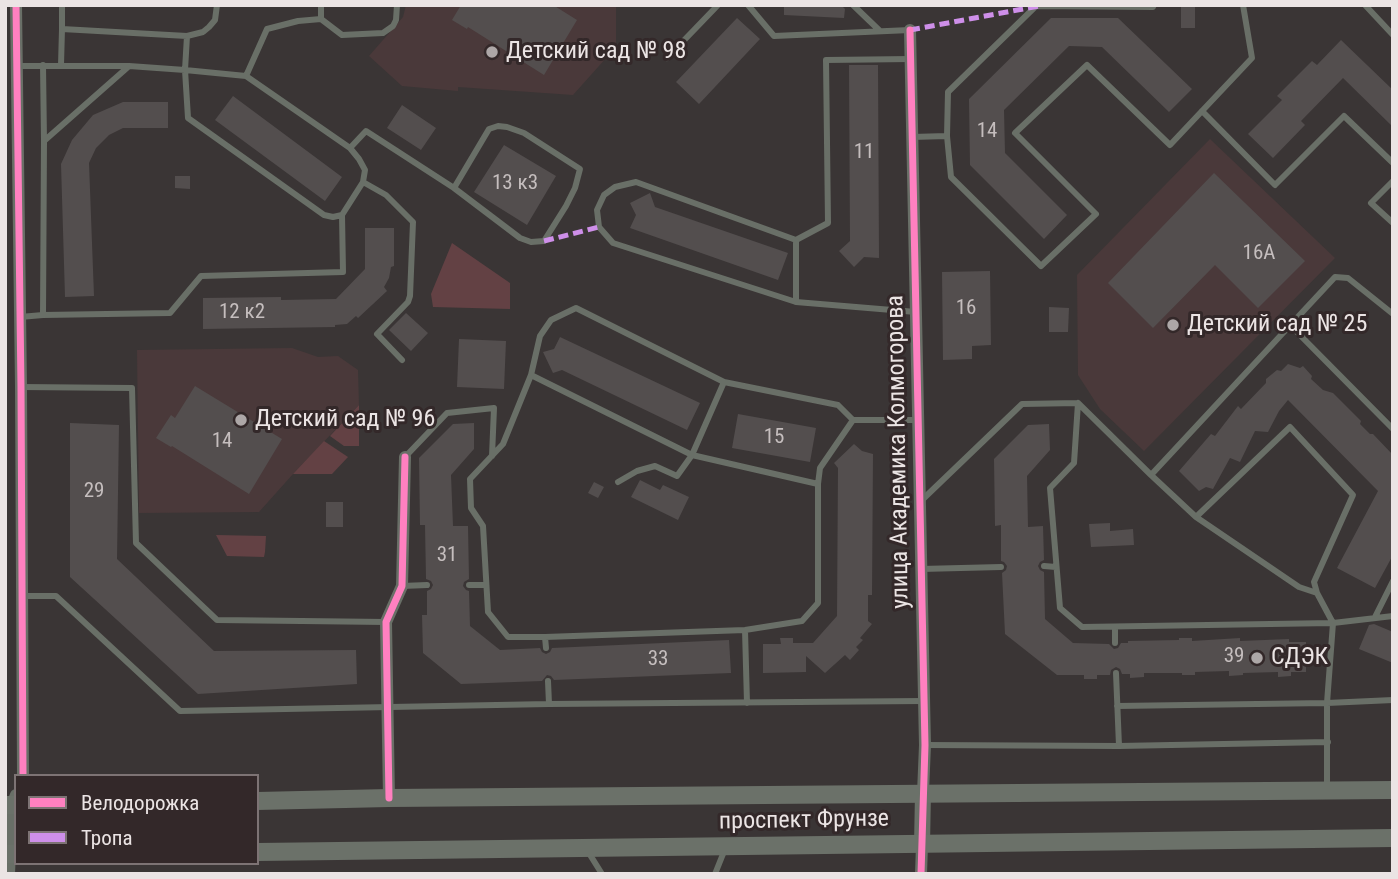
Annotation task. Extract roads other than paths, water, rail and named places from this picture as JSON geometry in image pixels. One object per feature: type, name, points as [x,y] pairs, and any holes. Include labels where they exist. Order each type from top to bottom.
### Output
[{"type":"main road","name":"проспект Фрунзе","points":[[259,801],[1393,790]]},
{"type":"main road","name":"проспект Фрунзе","points":[[259,852],[1393,838]]},
{"type":"street","points":[[16,5],[22,387],[23,774]]},
{"type":"street","name":"улица Академика Колмогорова","points":[[910,30],[925,745],[921,874]]},
{"type":"street","points":[[389,798],[386,622],[402,586],[405,457]]},
{"type":"street","points":[[9,874],[11,801]]},
{"type":"lane","points":[[61,65],[62,5]]},
{"type":"lane","points":[[62,29],[187,36],[203,32],[209,27],[215,20],[217,5]]},
{"type":"lane","points":[[321,5],[321,19]]},
{"type":"lane","points":[[246,76],[267,29],[298,21],[321,19],[342,35],[383,33],[393,26],[396,20],[397,5]]},
{"type":"lane","points":[[667,58],[718,5]]},
{"type":"lane","points":[[748,5],[774,36],[910,30]]},
{"type":"lane","points":[[853,5],[880,32]]},
{"type":"lane","points":[[1154,5],[1036,6],[948,92],[947,136],[951,177],[1041,266],[1096,214],[1015,133],[1087,65],[1170,145],[1252,58],[1243,5]]},
{"type":"lane","points":[[1365,5],[1393,35]]},
{"type":"lane","points":[[187,36],[185,70],[188,118],[324,215],[342,215]]},
{"type":"lane","points":[[911,59],[825,60],[828,223],[796,240],[636,182],[615,187],[604,195],[597,210],[599,227],[613,243],[796,302],[916,312]]},
{"type":"lane","points":[[43,65],[43,315]]},
{"type":"lane","points":[[17,66],[129,66],[246,76],[350,148],[365,170],[363,182],[342,215],[344,272],[201,276],[170,313],[20,317]]},
{"type":"lane","points":[[44,141],[129,66]]},
{"type":"lane","points":[[1202,111],[1275,185],[1344,116],[1393,163]]},
{"type":"lane","points":[[350,148],[366,131],[454,188],[520,238],[531,242],[544,241],[566,206],[580,169],[524,133],[498,126],[489,130],[454,188]]},
{"type":"lane","points":[[912,137],[947,136]]},
{"type":"lane","points":[[1393,181],[1371,203],[1393,223]]},
{"type":"lane","points":[[363,182],[386,194],[413,222],[411,296],[377,334],[402,360]]},
{"type":"lane","points":[[796,240],[796,302]]},
{"type":"lane","points":[[1151,475],[1335,278],[1348,278],[1390,311],[1393,302]]},
{"type":"lane","points":[[853,420],[820,468],[818,603],[802,621],[745,630],[508,636],[488,612],[483,526],[471,508],[470,480],[503,444],[531,375],[540,335],[551,320],[576,308],[724,382],[838,405],[853,420],[918,421]]},
{"type":"lane","points":[[1290,325],[1393,429]]},
{"type":"lane","points":[[531,375],[692,455],[818,484]]},
{"type":"lane","points":[[618,482],[637,471],[655,466],[677,477],[692,455],[724,382]]},
{"type":"lane","points":[[22,387],[132,388],[136,542],[217,620],[386,622]]},
{"type":"lane","points":[[1078,402],[1074,463],[1050,488],[1060,608],[1082,627],[1333,623],[1393,616]]},
{"type":"lane","points":[[920,502],[1022,404],[1078,402],[1196,517],[1299,587],[1317,593]]},
{"type":"lane","points":[[405,457],[447,412],[494,408],[492,456]]},
{"type":"lane","points":[[1196,517],[1290,427],[1353,495],[1314,582],[1333,623],[1327,703],[1326,791]]},
{"type":"lane","points":[[1044,566],[1056,567]]},
{"type":"lane","points":[[921,569],[1001,567]]},
{"type":"lane","points":[[1376,617],[1393,581]]},
{"type":"lane","points":[[402,586],[426,585]]},
{"type":"lane","points":[[469,585],[486,586]]},
{"type":"lane","points":[[23,596],[55,596],[180,711],[923,701]]},
{"type":"lane","points":[[1115,627],[1115,643]]},
{"type":"lane","points":[[745,630],[747,703]]},
{"type":"lane","points":[[545,637],[546,648]]},
{"type":"lane","points":[[1116,673],[1119,746]]},
{"type":"lane","points":[[548,681],[549,704]]},
{"type":"lane","points":[[1117,706],[1393,700]]},
{"type":"lane","points":[[925,745],[1328,743]]},
{"type":"lane","points":[[715,874],[726,847]]},
{"type":"lane","points":[[587,848],[602,874]]},
{"type":"place","name":"Детский сад № 98","points":[[492,52]]},
{"type":"place","name":"Детский сад № 25","points":[[1173,325]]},
{"type":"place","name":"Детский сад № 96","points":[[241,420]]},
{"type":"place","name":"СДЭК","points":[[1257,658]]}]
